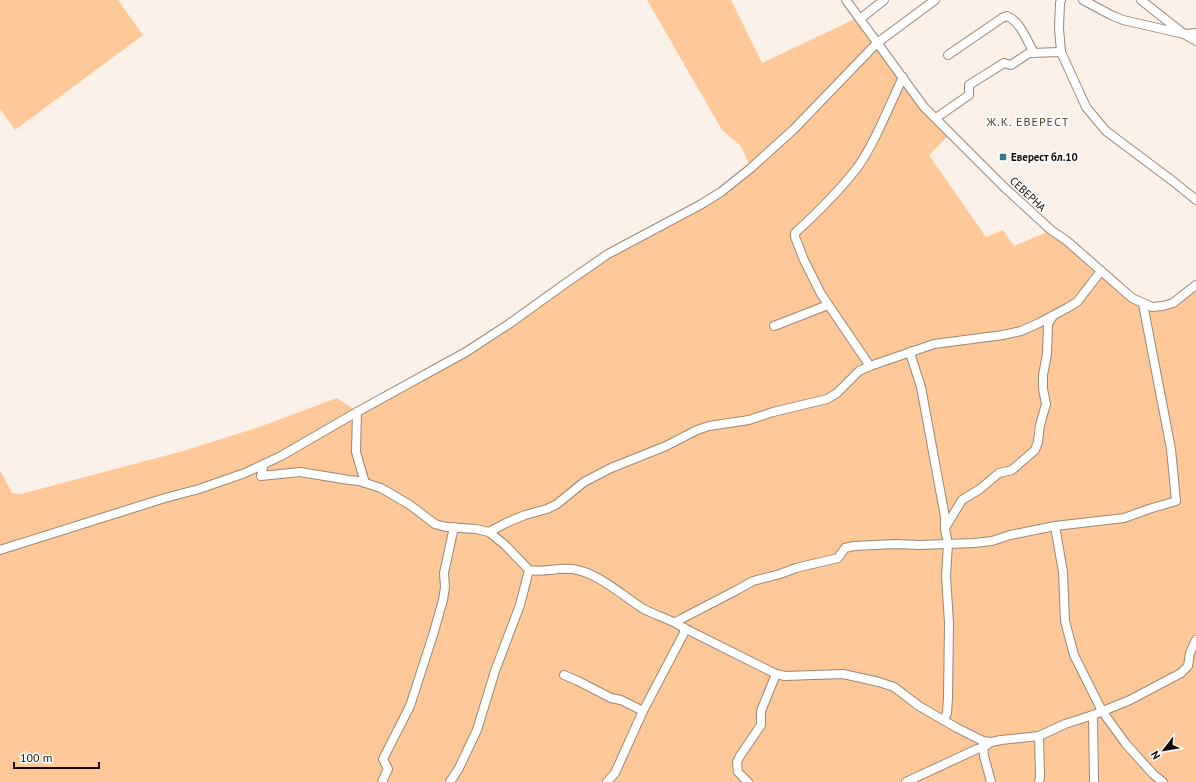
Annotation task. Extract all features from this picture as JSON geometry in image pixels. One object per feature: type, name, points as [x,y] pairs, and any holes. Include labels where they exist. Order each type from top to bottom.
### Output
[{"type":"street","name":"СЕВЕРНА","points":[[846,0],[924,106],[1004,187],[1051,230],[1067,241],[1132,298],[1152,307],[1163,306],[1173,302],[1196,285]]},
{"type":"street","points":[[860,19],[884,0]]},
{"type":"street","points":[[0,550],[165,498],[199,489],[245,473],[281,456],[488,339],[608,254],[700,205],[721,192],[751,168],[794,129],[877,43],[935,0]]},
{"type":"street","points":[[1062,0],[1060,3],[1059,28],[1061,52],[1086,107],[1106,130],[1196,200]]},
{"type":"street","points":[[1083,0],[1123,20],[1184,34],[1196,33]]},
{"type":"street","points":[[1141,0],[1184,34],[1196,41]]},
{"type":"street","points":[[948,54],[1007,16],[1014,20],[1029,42],[1034,53]]},
{"type":"street","points":[[936,118],[969,95],[969,85],[1004,63],[1011,65],[1028,53],[1061,52]]},
{"type":"street","points":[[870,366],[821,294],[804,260],[795,238],[795,233],[826,204],[857,167],[873,140],[902,77]]},
{"type":"street","points":[[490,532],[525,515],[547,509],[557,504],[584,482],[611,468],[666,446],[697,430],[709,426],[749,420],[773,412],[827,399],[837,393],[859,371],[934,344],[1003,335],[1021,331],[1053,316],[1077,302],[1101,271]]},
{"type":"street","points":[[676,622],[753,581],[796,568],[838,558],[845,548],[854,546],[895,544],[920,545],[992,541],[1010,535],[1055,526],[1124,518],[1176,501],[1171,448],[1143,304]]},
{"type":"street","points":[[774,326],[828,305]]},
{"type":"street","points":[[945,528],[962,500],[980,489],[999,473],[1012,470],[1035,450],[1046,404],[1043,389],[1043,375],[1047,354],[1048,324],[1053,316]]},
{"type":"street","points":[[912,351],[911,356],[921,387],[927,419],[945,517],[945,528],[948,544],[946,576],[949,623],[948,698],[947,713],[944,720]]},
{"type":"street","points":[[357,412],[356,452],[362,479]]},
{"type":"street","points":[[264,464],[261,476],[300,472],[349,480],[362,479],[391,493],[435,524],[446,527],[490,532],[529,570],[543,571],[553,569],[572,569],[583,572],[612,587],[643,608],[676,622],[684,628],[776,674],[785,676],[843,674],[894,687],[919,706],[986,744]]},
{"type":"street","points":[[1055,526],[1063,572],[1065,621],[1074,655],[1102,711],[1126,744],[1153,774],[1163,782]]},
{"type":"street","points":[[382,782],[388,769],[383,760],[410,706],[439,614],[445,587],[444,573],[454,527]]},
{"type":"street","points":[[450,782],[462,762],[477,730],[496,671],[520,605],[529,570]]},
{"type":"street","points":[[607,782],[615,773],[643,711],[684,633],[684,628]]},
{"type":"street","points":[[906,782],[986,744],[1039,736],[1065,724],[1093,715],[1130,700],[1181,673],[1188,666],[1190,653],[1196,640]]},
{"type":"street","points":[[748,782],[738,772],[737,762],[761,725],[761,711],[776,674]]},
{"type":"street","points":[[564,675],[610,698],[621,700],[643,711]]},
{"type":"street","points":[[1093,715],[1094,782]]},
{"type":"street","points":[[1039,736],[1039,782]]},
{"type":"street","points":[[986,744],[984,756],[991,782]]},
{"type":"shaded area","points":[[0,0],[118,0],[143,35],[15,130],[0,109]]},
{"type":"shaded area","points":[[647,0],[731,0],[762,63],[859,17],[924,107],[951,133],[929,155],[986,237],[1003,230],[1014,246],[1051,230],[1132,298],[1163,306],[1196,285],[1196,782],[0,782],[0,470],[12,493],[21,494],[183,451],[259,427],[337,398],[358,412],[466,352],[566,283],[658,228],[751,168],[741,146],[722,130]]},
{"type":"place","name":"Еверест бл.10","points":[[1003,157]]},
{"type":"district","name":"Ж.К. ЕВЕРЕСТ","points":[[1028,121]]}]
